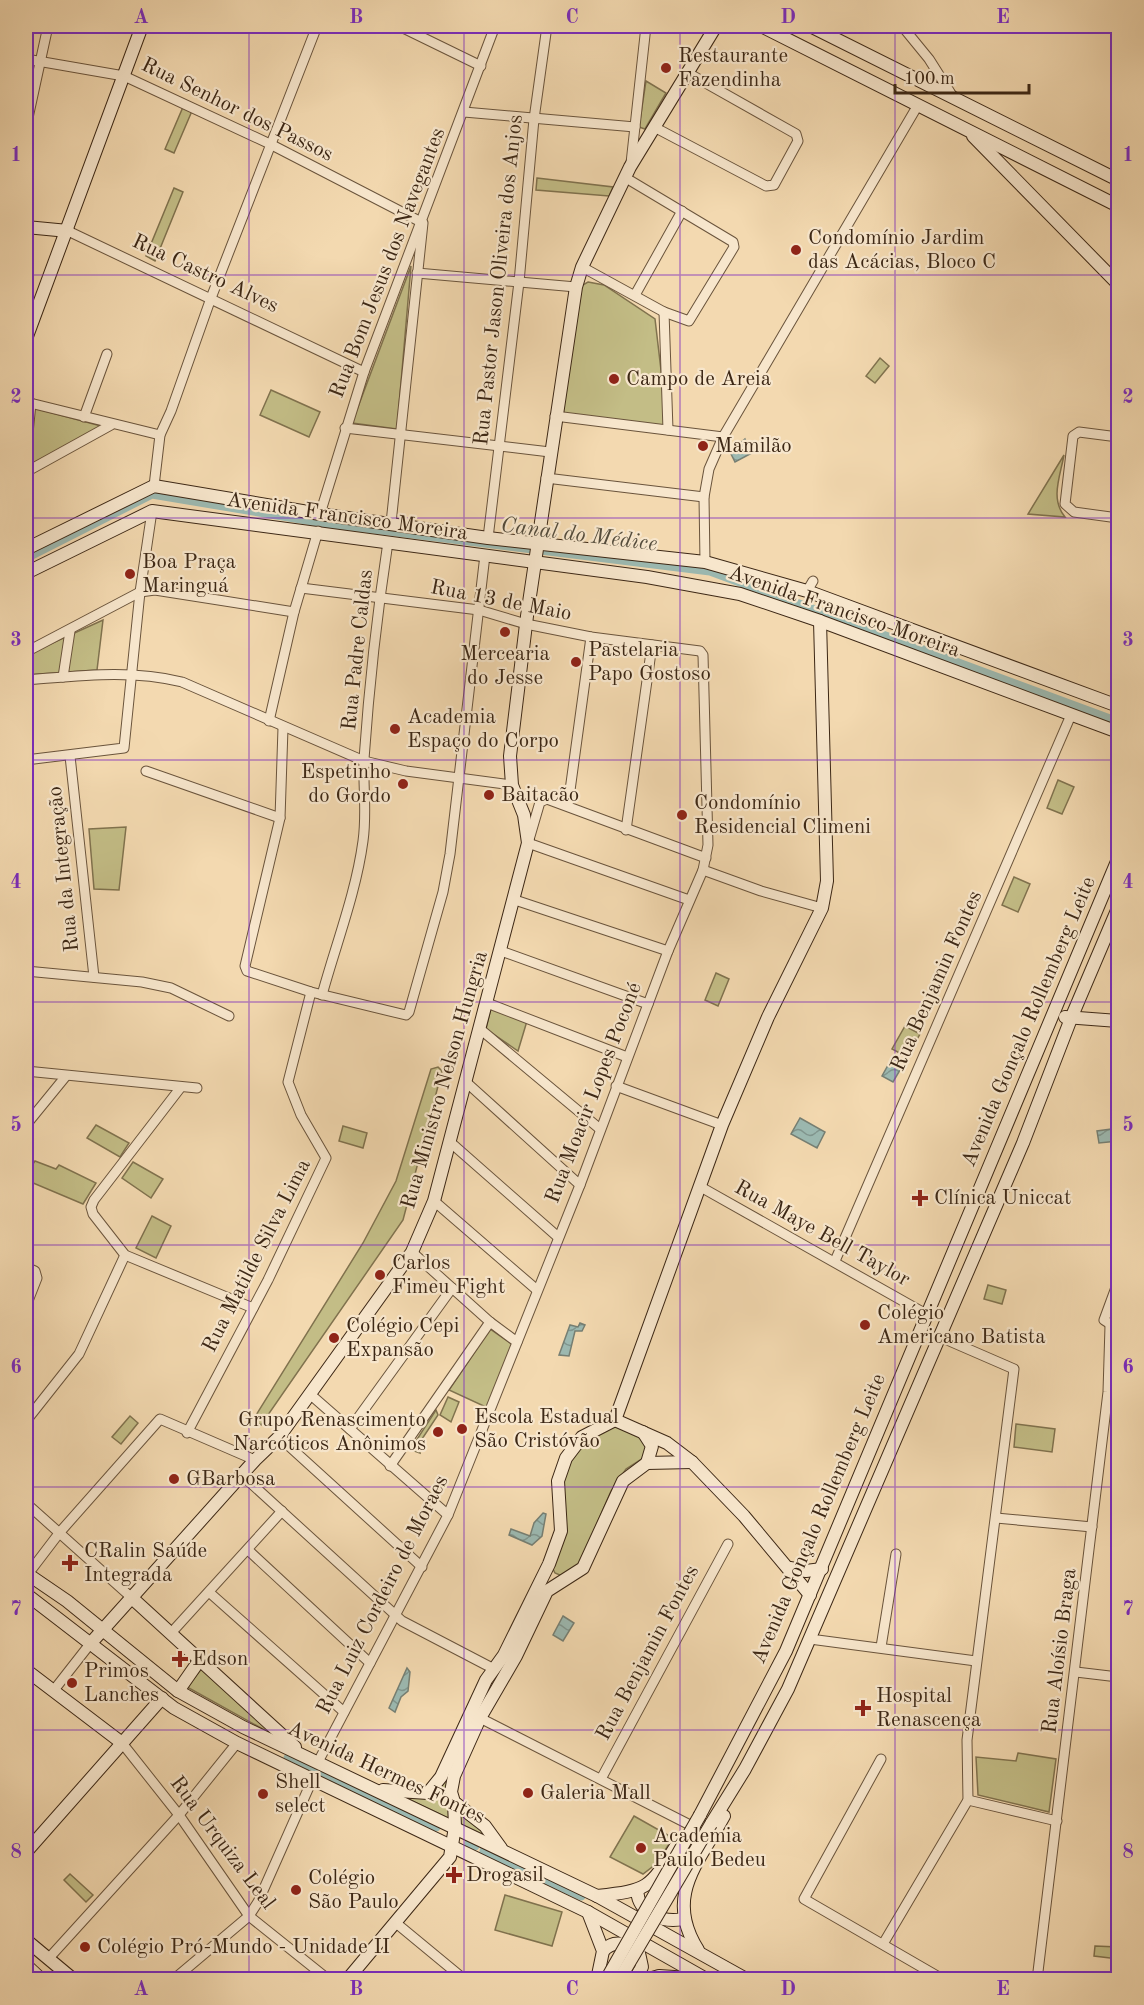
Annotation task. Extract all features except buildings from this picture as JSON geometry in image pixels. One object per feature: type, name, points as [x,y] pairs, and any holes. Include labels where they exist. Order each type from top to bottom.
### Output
[{"type":"street","points":[[26,127],[48,26]]},
{"type":"street","points":[[26,339],[68,231],[142,26]]},
{"type":"street","points":[[26,760],[124,748],[140,592],[160,435],[317,26]]},
{"type":"street","points":[[399,26],[481,66]]},
{"type":"street","name":"Rua Bom Jesus dos Navegantes","points":[[320,514],[364,372],[423,224],[495,26]]},
{"type":"street","name":"Rua Pastor Jason Oliveira dos Anjos","points":[[488,538],[519,282],[534,119],[547,26]]},
{"type":"street","points":[[582,267],[664,312],[686,321],[692,319],[734,248],[733,242],[682,211],[628,172],[646,26]]},
{"type":"street","name":"Rua Ministro Nelson Hungria","points":[[528,843],[524,815],[512,785],[510,756],[546,478],[576,287],[582,267],[628,172],[716,26]]},
{"type":"street","points":[[761,26],[1119,206]]},
{"type":"street","points":[[810,26],[1119,180]]},
{"type":"street","points":[[902,26],[930,59],[954,97]]},
{"type":"street","name":"Rua Senhor dos Passos","points":[[26,59],[124,76],[270,144],[423,224]]},
{"type":"street","points":[[654,127],[766,186],[774,185],[798,141],[796,134],[688,73]]},
{"type":"street","points":[[705,562],[704,497],[709,470],[723,437],[918,105]]},
{"type":"street","points":[[464,112],[634,127]]},
{"type":"street","points":[[963,126],[1119,284]]},
{"type":"street","points":[[635,295],[682,211]]},
{"type":"street","points":[[391,523],[423,224]]},
{"type":"street","name":"Rua Castro Alves","points":[[26,227],[68,231],[364,372]]},
{"type":"street","points":[[417,273],[576,287]]},
{"type":"street","points":[[664,312],[668,430]]},
{"type":"street","points":[[84,417],[108,354]]},
{"type":"street","points":[[26,454],[28,402],[111,425],[160,435]]},
{"type":"street","points":[[555,416],[723,437]]},
{"type":"street","points":[[26,472],[111,425]]},
{"type":"street","points":[[345,428],[550,452]]},
{"type":"street","points":[[1119,436],[1079,432],[1073,436],[1065,504],[1074,513],[1119,518]]},
{"type":"street","points":[[546,478],[704,497]]},
{"type":"street","points":[[26,549],[154,487]]},
{"type":"street","name":"Avenida Francisco Moreira","points":[[154,487],[488,538],[705,562],[810,586],[1119,706]]},
{"type":"street","points":[[26,573],[152,509]]},
{"type":"street","name":"Avenida Francisco Moreira","points":[[152,509],[535,560],[708,586],[740,594],[820,621],[1119,732]]},
{"type":"street","points":[[268,721],[294,612],[318,531]]},
{"type":"street","name":"Rua Padre Caldas","points":[[322,994],[357,873],[363,841],[366,814],[364,761],[388,542]]},
{"type":"street","points":[[283,728],[280,818],[245,966],[251,973],[311,992],[398,1014],[409,1012],[443,892],[485,555]]},
{"type":"street","name":"Rua 13 de Maio","points":[[302,588],[479,610],[526,624],[591,637],[694,649]]},
{"type":"street","points":[[26,652],[70,631],[140,592],[155,590],[294,612]]},
{"type":"street","points":[[347,1980],[450,1857],[455,1827],[452,1784],[457,1755],[483,1686],[504,1655],[549,1564],[561,1531],[557,1489],[560,1471],[582,1437],[615,1420],[722,1125],[768,1017],[822,909],[827,881],[820,621]]},
{"type":"street","points":[[63,677],[70,631]]},
{"type":"street","points":[[591,637],[568,806],[626,830],[706,858]]},
{"type":"street","points":[[626,830],[652,645]]},
{"type":"street","name":"Rua Moacir Lopes Poconé","points":[[518,1342],[668,951],[703,870],[708,844],[703,655],[694,649]]},
{"type":"street","points":[[26,680],[132,673],[182,682],[283,728],[364,761],[406,771],[512,785]]},
{"type":"street","name":"Rua Benjamin Fontes","points":[[835,1261],[1071,715]]},
{"type":"street","name":"Rua da Integração","points":[[70,756],[94,977]]},
{"type":"street","points":[[146,771],[280,818]]},
{"type":"street","name":"Rua Ministro Nelson Hungria","points":[[90,1644],[255,1460],[279,1437],[412,1252],[434,1201],[540,802],[547,799],[568,806]]},
{"type":"street","points":[[528,843],[689,900]]},
{"type":"street","points":[[258,859],[269,862]]},
{"type":"street","name":"Avenida Gonçalo Rollemberg Leite","points":[[606,1980],[720,1779],[786,1651],[1119,859]]},
{"type":"street","points":[[703,870],[822,909]]},
{"type":"street","points":[[515,900],[668,951]]},
{"type":"street","name":"Avenida Gonçalo Rollemberg Leite","points":[[619,1980],[745,1769],[789,1689],[938,1336],[1023,1143],[1072,1017],[1118,909]]},
{"type":"street","points":[[501,951],[648,1004]]},
{"type":"street","points":[[26,971],[142,982],[171,988],[228,1016]]},
{"type":"street","name":"Rua Matilde Silva Lima","points":[[187,1432],[253,1308],[326,1158],[301,1115],[288,1082],[311,992]]},
{"type":"street","points":[[487,1003],[627,1057]]},
{"type":"street","points":[[1052,1017],[1119,1022]]},
{"type":"street","points":[[480,1029],[600,1129]]},
{"type":"street","points":[[26,1071],[197,1088]]},
{"type":"street","points":[[26,1125],[66,1076]]},
{"type":"street","points":[[466,1082],[579,1185]]},
{"type":"street","points":[[616,1086],[722,1125]]},
{"type":"street","points":[[181,1087],[91,1207],[93,1214],[125,1255],[253,1308]]},
{"type":"street","points":[[450,1142],[558,1238]]},
{"type":"street","name":"Rua Maye Bell Taylor","points":[[699,1186],[927,1314]]},
{"type":"street","points":[[434,1201],[537,1290]]},
{"type":"street","points":[[412,1252],[490,1322],[518,1342]]},
{"type":"street","points":[[26,1420],[79,1354],[125,1255]]},
{"type":"street","points":[[26,1306],[37,1278],[30,1269]]},
{"type":"street","name":"Rua Aloísio Braga","points":[[1037,1980],[1077,1672],[1108,1392],[1112,1327],[1104,1316],[1119,1282]]},
{"type":"street","points":[[350,1429],[452,1288]]},
{"type":"street","points":[[390,1466],[490,1322]]},
{"type":"street","points":[[883,1944],[968,1800],[967,1740],[1014,1369],[938,1336]]},
{"type":"street","name":"Rua Luiz Cordeiro de Moraes","points":[[318,1762],[448,1515],[518,1342]]},
{"type":"street","points":[[1108,1392],[1119,1393]]},
{"type":"street","points":[[311,1395],[448,1515]]},
{"type":"street","points":[[27,1574],[60,1532],[160,1419],[167,1420],[187,1432],[255,1460]]},
{"type":"street","points":[[615,1420],[676,1448],[692,1462],[790,1568],[810,1595]]},
{"type":"street","points":[[643,1431],[652,1446],[647,1462]]},
{"type":"street","points":[[279,1437],[422,1567]]},
{"type":"street","points":[[376,1790],[428,1792],[457,1755],[480,1718],[516,1656],[547,1591],[583,1568],[623,1480],[647,1462],[692,1462]]},
{"type":"street","points":[[243,1476],[395,1615],[456,1651],[494,1669]]},
{"type":"street","points":[[26,1503],[201,1658],[303,1754]]},
{"type":"street","points":[[172,1632],[210,1593],[282,1510]]},
{"type":"street","points":[[996,1518],[1092,1527]]},
{"type":"street","name":"Rua Benjamin Fontes","points":[[601,1779],[728,1544]]},
{"type":"street","points":[[248,1550],[370,1663]]},
{"type":"street","points":[[881,1647],[896,1554]]},
{"type":"street","points":[[549,1564],[556,1576],[567,1579]]},
{"type":"street","points":[[790,1568],[822,1569]]},
{"type":"street","name":"Avenida Hermes Fontes","points":[[27,1574],[103,1630],[178,1691],[243,1727],[597,1896],[748,1980]]},
{"type":"street","points":[[210,1593],[344,1712]]},
{"type":"street","name":"Avenida Hermes Fontes","points":[[26,1594],[162,1698],[237,1743],[453,1845],[588,1912],[708,1979]]},
{"type":"street","points":[[810,1639],[976,1661]]},
{"type":"street","points":[[54,1690],[90,1644]]},
{"type":"street","points":[[178,1691],[201,1658]]},
{"type":"street","points":[[26,1670],[122,1743]]},
{"type":"street","points":[[1077,1672],[1119,1677]]},
{"type":"street","points":[[26,1852],[162,1698]]},
{"type":"street","points":[[480,1718],[690,1825]]},
{"type":"street","name":"Rua Urquiza Leal","points":[[122,1743],[179,1815],[249,1916],[329,1980]]},
{"type":"street","points":[[49,1958],[179,1815],[237,1743]]},
{"type":"street","points":[[881,1759],[804,1899],[944,1980]]},
{"type":"street","points":[[699,1951],[683,1919],[685,1888],[729,1807],[745,1769]]},
{"type":"street","points":[[173,1980],[249,1916],[265,1890],[313,1779]]},
{"type":"street","points":[[597,1896],[637,1891],[660,1872],[720,1779]]},
{"type":"street","points":[[968,1800],[1057,1821]]},
{"type":"street","points":[[454,1802],[485,1826],[502,1849]]},
{"type":"street","points":[[637,1891],[641,1904],[653,1916],[669,1921],[683,1919]]},
{"type":"street","points":[[588,1912],[603,1951],[597,1980]]},
{"type":"street","points":[[396,1923],[465,1980]]},
{"type":"street","points":[[26,1940],[74,1980]]},
{"type":"street","points":[[603,1951],[617,1943],[624,1944],[639,1953],[642,1967],[634,1980]]},
{"type":"street","points":[[26,1965],[42,1980]]},
{"type":"street","points":[[646,1980],[660,1976],[708,1979]]},
{"type":"shaded area","points":[[646,81],[666,93],[645,129],[639,127]]},
{"type":"shaded area","points":[[183,107],[192,111],[174,153],[165,149]]},
{"type":"shaded area","points":[[537,178],[613,187],[609,196],[536,190]]},
{"type":"shaded area","points":[[174,188],[183,192],[155,261],[146,256]]},
{"type":"shaded area","points":[[411,266],[397,429],[352,423]]},
{"type":"shaded area","points":[[588,282],[604,285],[655,319],[668,430],[562,413],[581,286]]},
{"type":"shaded area","points":[[880,358],[889,366],[875,383],[866,376]]},
{"type":"shaded area","points":[[271,390],[320,412],[309,437],[260,415]]},
{"type":"shaded area","points":[[34,408],[101,426],[28,467]]},
{"type":"shaded area","points":[[1064,455],[1057,495],[1060,510],[1065,517],[1028,514]]},
{"type":"shaded area","points":[[103,620],[97,670],[26,675],[26,655]]},
{"type":"shaded area","points":[[1058,780],[1074,787],[1062,814],[1047,808]]},
{"type":"shaded area","points":[[126,827],[119,890],[94,889],[89,829]]},
{"type":"shaded area","points":[[1014,877],[1030,884],[1018,912],[1002,905]]},
{"type":"shaded area","points":[[716,973],[729,979],[718,1006],[705,1000]]},
{"type":"shaded area","points":[[491,1008],[527,1021],[518,1051],[486,1029]]},
{"type":"shaded area","points":[[905,1026],[920,1034],[907,1057],[892,1049]]},
{"type":"shaded area","points":[[438,1067],[442,1071],[403,1220],[261,1425],[253,1420],[363,1243],[396,1181],[431,1069]]},
{"type":"shaded area","points":[[96,1125],[129,1143],[120,1157],[87,1138]]},
{"type":"shaded area","points":[[343,1126],[367,1133],[363,1148],[339,1141]]},
{"type":"shaded area","points":[[35,1161],[56,1169],[59,1165],[96,1183],[83,1204],[26,1180],[26,1174]]},
{"type":"shaded area","points":[[133,1162],[163,1179],[151,1198],[122,1178]]},
{"type":"shaded area","points":[[152,1216],[171,1226],[156,1258],[136,1248]]},
{"type":"shaded area","points":[[988,1285],[1006,1290],[1002,1304],[984,1299]]},
{"type":"shaded area","points":[[490,1329],[513,1345],[488,1408],[449,1390]]},
{"type":"shaded area","points":[[448,1397],[459,1402],[451,1422],[440,1415]]},
{"type":"shaded area","points":[[436,1410],[438,1415],[418,1445],[420,1453],[414,1451],[412,1447]]},
{"type":"shaded area","points":[[130,1416],[138,1423],[121,1444],[112,1437]]},
{"type":"shaded area","points":[[1016,1424],[1055,1429],[1052,1452],[1014,1447]]},
{"type":"shaded area","points":[[614,1426],[639,1434],[649,1449],[645,1457],[626,1469],[611,1491],[577,1570],[562,1576],[555,1573],[553,1569],[561,1497],[570,1459],[578,1444],[587,1435]]},
{"type":"shaded area","points":[[202,1668],[279,1738],[187,1687]]},
{"type":"shaded area","points":[[1018,1753],[1056,1759],[1049,1812],[978,1795],[976,1757],[1016,1761]]},
{"type":"shaded area","points":[[453,1758],[449,1799],[486,1832],[484,1835],[406,1798],[420,1798]]},
{"type":"shaded area","name":"Academia Paulo Bedeu","points":[[634,1816],[673,1838],[656,1864],[643,1874],[610,1857]]},
{"type":"shaded area","points":[[70,1874],[93,1895],[86,1902],[64,1880]]},
{"type":"shaded area","points":[[505,1895],[562,1912],[552,1946],[495,1930]]},
{"type":"shaded area","points":[[1095,1946],[1118,1947],[1118,1959],[1094,1956]]},
{"type":"water","points":[[745,439],[752,453],[735,462],[730,452]]},
{"type":"water","points":[[892,1058],[903,1065],[893,1082],[882,1076]]},
{"type":"water","points":[[800,1118],[825,1132],[817,1148],[791,1134]]},
{"type":"water","points":[[1118,1128],[1118,1141],[1099,1143],[1097,1131]]},
{"type":"water","points":[[580,1323],[585,1325],[582,1331],[575,1331],[569,1356],[559,1355],[570,1325],[578,1327]]},
{"type":"water","points":[[543,1513],[546,1514],[542,1536],[532,1545],[509,1535],[511,1529],[530,1536],[534,1523]]},
{"type":"water","points":[[563,1616],[574,1623],[563,1641],[553,1635]]},
{"type":"water","points":[[407,1668],[410,1672],[408,1691],[401,1697],[395,1712],[389,1708]]},
{"type":"waterway","name":"Canal do Médice","points":[[26,558],[152,494],[324,523],[710,571],[1118,722]]},
{"type":"waterway","points":[[288,1758],[436,1827]]},
{"type":"waterway","points":[[469,1843],[475,1846]]},
{"type":"waterway","points":[[484,1851],[581,1896]]},
{"type":"place","name":"Restaurante Fazendinha","points":[[666,68]]},
{"type":"place","name":"Condomínio Jardim das Acácias, Bloco C","points":[[796,250]]},
{"type":"place","name":"Campo de Areia","points":[[614,379]]},
{"type":"place","name":"Mamilão","points":[[703,446]]},
{"type":"place","name":"Boa Praça Maringuá","points":[[130,574]]},
{"type":"place","name":"Mercearia do Jesse","points":[[505,632]]},
{"type":"place","name":"Pastelaria Papo Gostoso","points":[[576,662]]},
{"type":"place","name":"Academia Espaço do Corpo","points":[[395,729]]},
{"type":"place","name":"Espetinho do Gordo","points":[[403,784]]},
{"type":"place","name":"Baitacão","points":[[489,795]]},
{"type":"place","name":"Condomínio Residencial Climeni","points":[[682,815]]},
{"type":"place","name":"Clínica Uniccat","points":[[920,1198]]},
{"type":"place","name":"Carlos Fimeu Fight","points":[[380,1275]]},
{"type":"place","name":"Colégio Americano Batista","points":[[865,1325]]},
{"type":"place","name":"Colégio Cepi Expansão","points":[[334,1338]]},
{"type":"place","name":"Escola Estadual São Cristóvão","points":[[462,1429]]},
{"type":"place","name":"Grupo Renascimento Narcóticos Anônimos","points":[[438,1432]]},
{"type":"place","name":"GBarbosa","points":[[174,1479]]},
{"type":"place","name":"CRalin Saúde Integrada","points":[[70,1563]]},
{"type":"place","name":"Edson","points":[[180,1659]]},
{"type":"place","name":"Primos Lanches","points":[[72,1683]]},
{"type":"place","name":"Hospital Renascença","points":[[863,1708]]},
{"type":"place","name":"Galeria Mall","points":[[528,1793]]},
{"type":"place","name":"Shell select","points":[[263,1794]]},
{"type":"place","name":"Academia Paulo Bedeu","points":[[641,1848]]},
{"type":"place","name":"Drogasil","points":[[454,1875]]},
{"type":"place","name":"Colégio São Paulo","points":[[296,1890]]},
{"type":"place","name":"Colégio Pró-Mundo - Unidade II","points":[[85,1947]]}]
